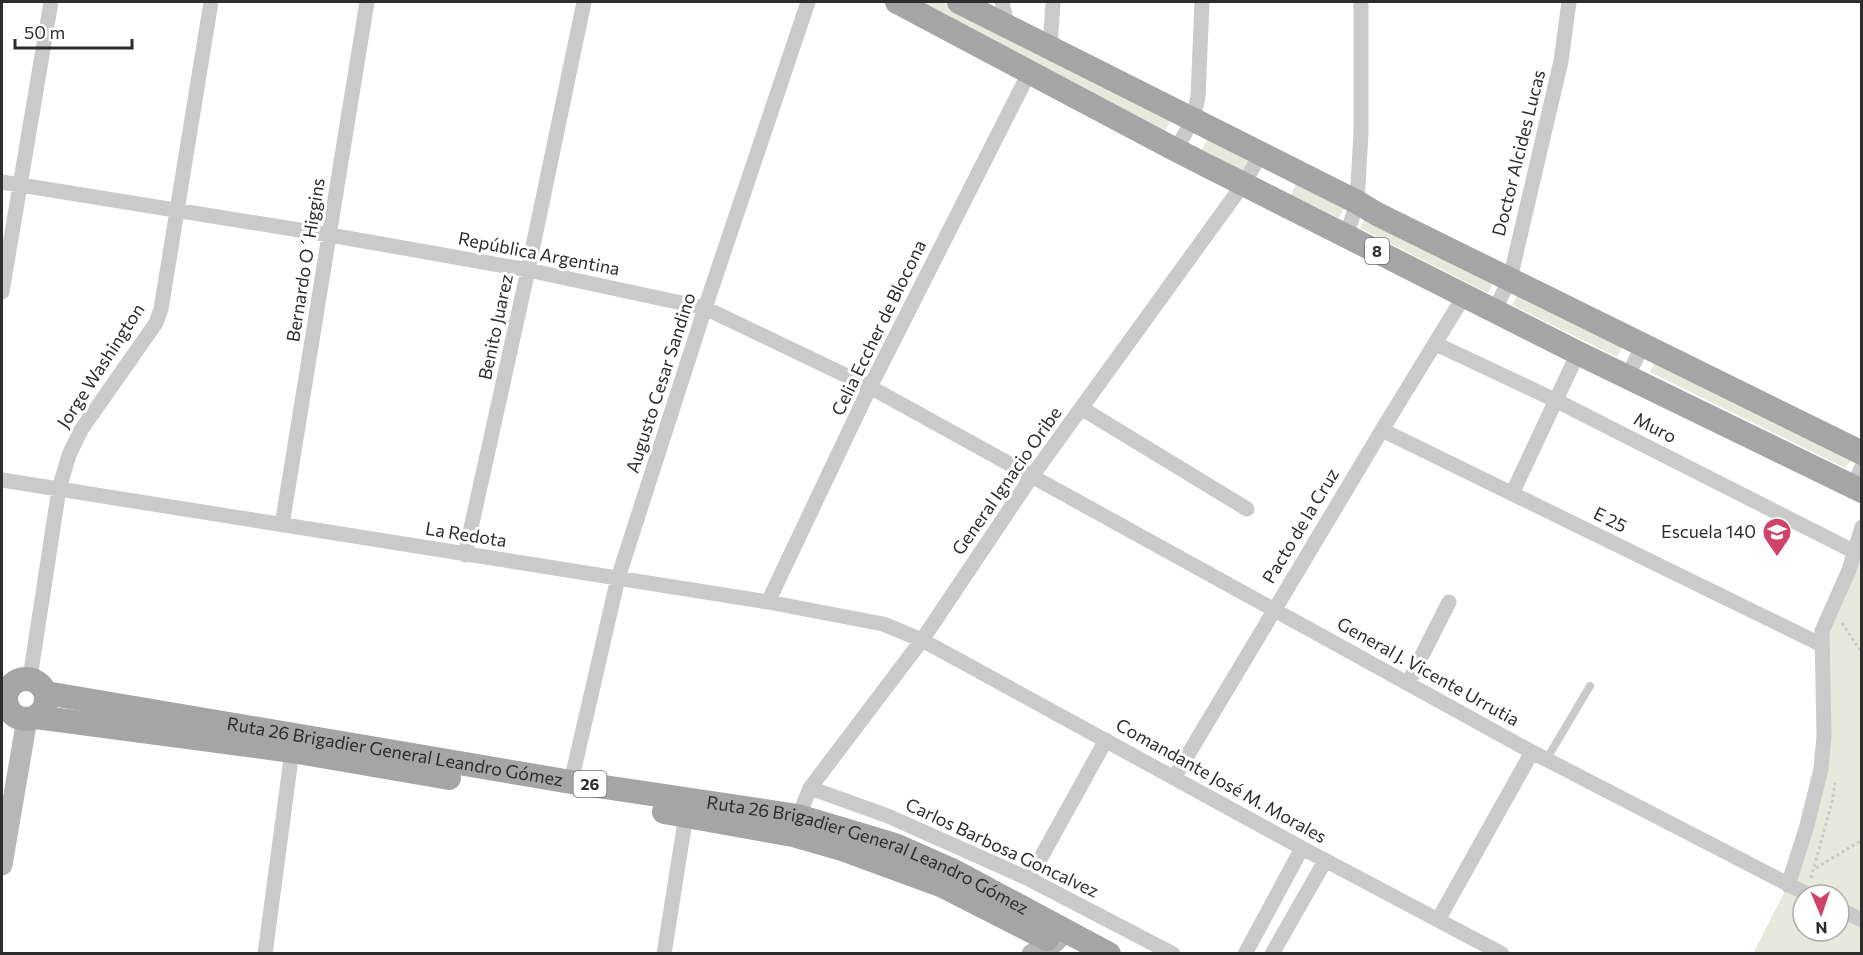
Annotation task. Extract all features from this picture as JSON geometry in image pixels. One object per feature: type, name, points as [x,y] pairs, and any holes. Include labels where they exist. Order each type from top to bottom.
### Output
[{"type":"main road","name":"8","points":[[897,2],[1176,150],[1578,353],[1858,482]]},
{"type":"main road","name":"8","points":[[959,2],[1004,13],[1050,48],[1377,214],[1862,453]]},
{"type":"main road","points":[[16,692],[46,702],[43,710],[32,718]]},
{"type":"main road","name":"26","points":[[16,692],[11,712],[18,717],[32,718]]},
{"type":"main road","name":"Ruta 26 Brigadier General Leandro Gómez","points":[[16,692],[571,782],[795,825],[842,849],[943,886],[1064,942],[1104,952]]},
{"type":"main road","name":"Ruta 26 Brigadier General Leandro Gómez","points":[[32,718],[292,752],[686,815],[795,825]]},
{"type":"street","points":[[2,292],[51,2]]},
{"type":"street","name":"Jorge Washington","points":[[16,692],[69,455],[81,430],[156,323],[161,309],[211,2]]},
{"type":"street","name":"Bernardo O´Higgins","points":[[282,525],[367,2]]},
{"type":"street","name":"Benito Juarez","points":[[465,555],[584,2]]},
{"type":"street","name":"Augusto Cesar Sandino","points":[[571,782],[618,578],[705,308],[808,2]]},
{"type":"street","points":[[1050,48],[1053,2]]},
{"type":"street","points":[[1176,150],[1193,119],[1198,97],[1202,2]]},
{"type":"street","points":[[1347,235],[1357,202],[1361,132],[1360,2]]},
{"type":"street","name":"Doctor Alcides Lucas","points":[[1494,311],[1510,279],[1561,61],[1569,2]]},
{"type":"street","name":"Celia Eccher de Blocona","points":[[768,602],[870,387],[1029,73]]},
{"type":"street","name":"General Ignacio Oribe","points":[[795,825],[810,788],[922,640],[1032,476],[1244,183],[1261,154]]},
{"type":"street","name":"República Argentina","points":[[2,182],[330,235],[528,270],[705,308],[870,387],[1032,476]]},
{"type":"street","name":"Pacto de la Cruz","points":[[1174,778],[1464,296]]},
{"type":"street","name":"Muro","points":[[1436,344],[1556,400],[1855,552]]},
{"type":"street","points":[[1627,377],[1643,345]]},
{"type":"street","points":[[1512,494],[1578,353]]},
{"type":"street","points":[[1081,408],[1247,509]]},
{"type":"street","name":"E 25","points":[[1382,430],[1822,645]]},
{"type":"street","name":"General J. Vicente Urrutia","points":[[1032,476],[1546,760],[1791,886]]},
{"type":"street","name":"La Redota","points":[[2,480],[768,602],[883,624],[922,640]]},
{"type":"street","points":[[1788,885],[1821,769],[1824,736],[1822,631],[1855,552],[1862,527]]},
{"type":"street","points":[[1408,683],[1449,602]]},
{"type":"street","name":"Comandante José M. Morales","points":[[922,640],[1325,861],[1502,954]]},
{"type":"street","points":[[2,865],[32,718]]},
{"type":"street","points":[[1029,879],[1106,740]]},
{"type":"street","points":[[265,954],[292,752]]},
{"type":"street","points":[[1438,920],[1532,752]]},
{"type":"street","name":"Carlos Barbosa Goncalvez","points":[[810,788],[888,816],[1029,879],[1173,954]]},
{"type":"street","points":[[664,954],[686,815]]},
{"type":"street","points":[[1245,954],[1302,848]]},
{"type":"street","points":[[1272,954],[1325,861]]},
{"type":"street","points":[[1032,954],[1064,942]]},
{"type":"lane","points":[[1546,760],[1590,686]]},
{"type":"path","points":[[1839,619],[1862,653]]},
{"type":"path","points":[[1814,869],[1862,840]]},
{"type":"shaded area","points":[[922,2],[942,2],[1171,121],[1164,132]]},
{"type":"shaded area","points":[[1208,139],[1250,162],[1245,172],[1202,149]]},
{"type":"shaded area","points":[[1296,184],[1344,208],[1339,218],[1291,195]]},
{"type":"shaded area","points":[[1365,218],[1493,283],[1488,293],[1360,228]]},
{"type":"shaded area","points":[[1518,294],[1623,345],[1617,357],[1512,305]]},
{"type":"shaded area","points":[[1655,362],[1852,459],[1845,468],[1650,372]]},
{"type":"shaded area","points":[[1861,527],[1861,953],[1753,954],[1788,885],[1815,795],[1822,645]]},
{"type":"place","name":"Escuela 140","points":[[1777,558]]}]
